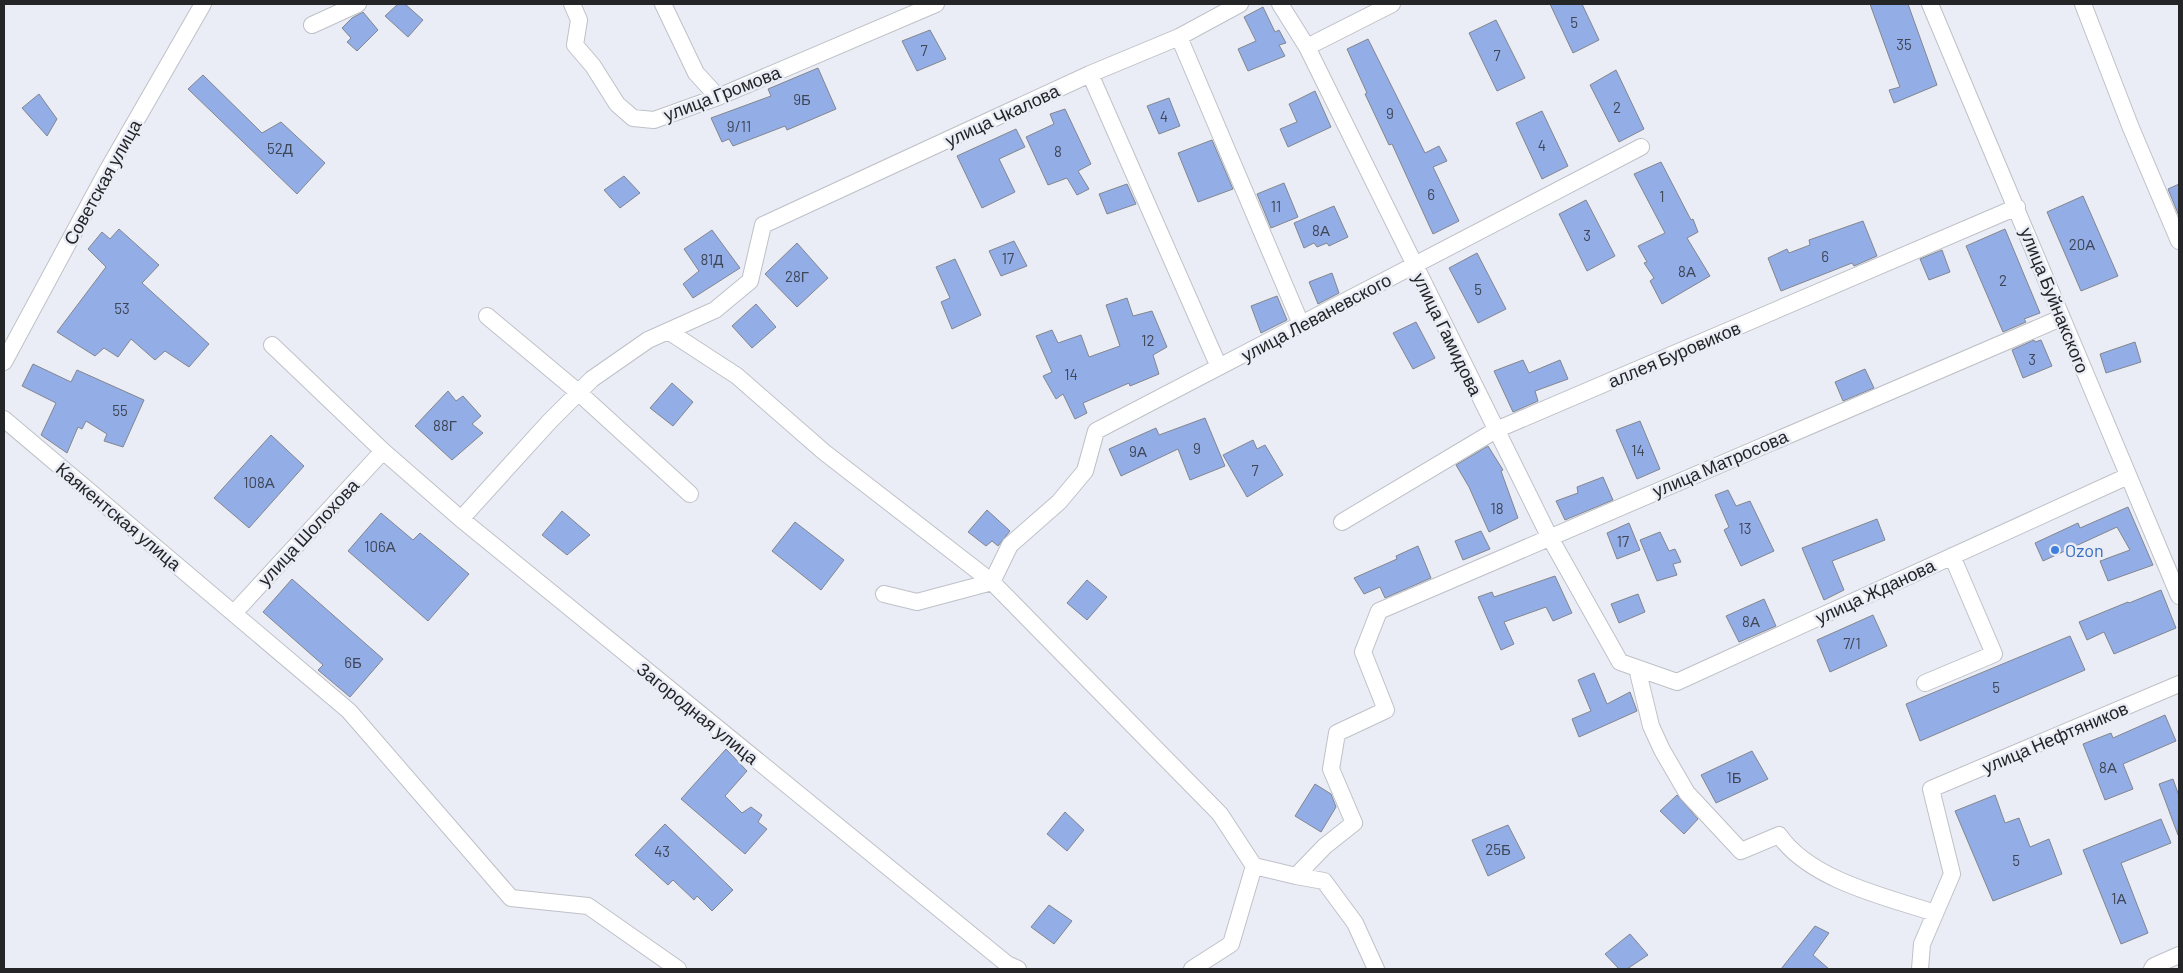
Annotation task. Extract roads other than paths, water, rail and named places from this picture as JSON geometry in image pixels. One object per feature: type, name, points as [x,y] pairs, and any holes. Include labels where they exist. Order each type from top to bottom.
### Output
[{"type":"street","name":"Советская улица","points":[[5,353],[203,4]]},
{"type":"street","points":[[312,25],[358,4]]},
{"type":"street","name":"улица Громова","points":[[572,4],[580,20],[574,45],[593,66],[617,104],[633,118],[654,120],[718,97],[936,4]]},
{"type":"street","points":[[663,4],[696,73],[718,97]]},
{"type":"street","name":"улица Чкалова","points":[[668,331],[715,310],[750,281],[763,225],[1090,74],[1179,37],[1240,4]]},
{"type":"street","name":"улица Гамидова","points":[[1280,4],[1307,47],[1549,536],[1620,662]]},
{"type":"street","points":[[1307,47],[1392,4]]},
{"type":"street","name":"улица Буйнакского","points":[[1930,4],[2179,596]]},
{"type":"street","points":[[2083,4],[2131,128],[2179,241]]},
{"type":"street","points":[[1179,37],[1301,324]]},
{"type":"street","points":[[1090,74],[1219,367]]},
{"type":"street","name":"улица Леваневского","points":[[992,582],[1010,545],[1060,502],[1085,471],[1096,431],[1641,147]]},
{"type":"street","name":"аллея Буровиков","points":[[1342,522],[1496,430],[2016,207]]},
{"type":"street","points":[[487,316],[578,392],[690,494]]},
{"type":"street","name":"улица Матросова","points":[[1296,876],[1326,846],[1354,823],[1331,769],[1337,734],[1386,710],[1363,652],[1379,611],[1549,536],[2061,318]]},
{"type":"street","points":[[461,518],[592,378],[640,346],[668,331],[737,376],[824,452],[992,582],[1220,814],[1254,866],[1324,881],[1355,923],[1376,969]]},
{"type":"street","name":"Загородная улица","points":[[272,345],[383,450],[461,518],[1009,968]]},
{"type":"street","name":"Каякентская улица","points":[[4,418],[349,711],[511,898],[588,906],[678,969]]},
{"type":"street","name":"улица Шолохова","points":[[234,613],[383,450]]},
{"type":"street","name":"улица Жданова","points":[[1620,662],[1677,682],[2128,476]]},
{"type":"street","points":[[1926,683],[1994,654],[1952,556]]},
{"type":"street","points":[[884,594],[917,602],[992,582]]},
{"type":"street","points":[[1637,668],[1651,726],[1686,793],[1741,851],[1779,836],[1789,850],[1812,865],[1858,889],[1936,913],[1922,944],[1920,969]]},
{"type":"street","name":"улица Нефтяников","points":[[1936,913],[1952,874],[1931,789],[2179,684]]},
{"type":"street","points":[[1192,969],[1231,944],[1254,866]]},
{"type":"street","points":[[2152,969],[2154,966],[2179,955]]},
{"type":"place","name":"Ozon","points":[[2055,550]]}]
